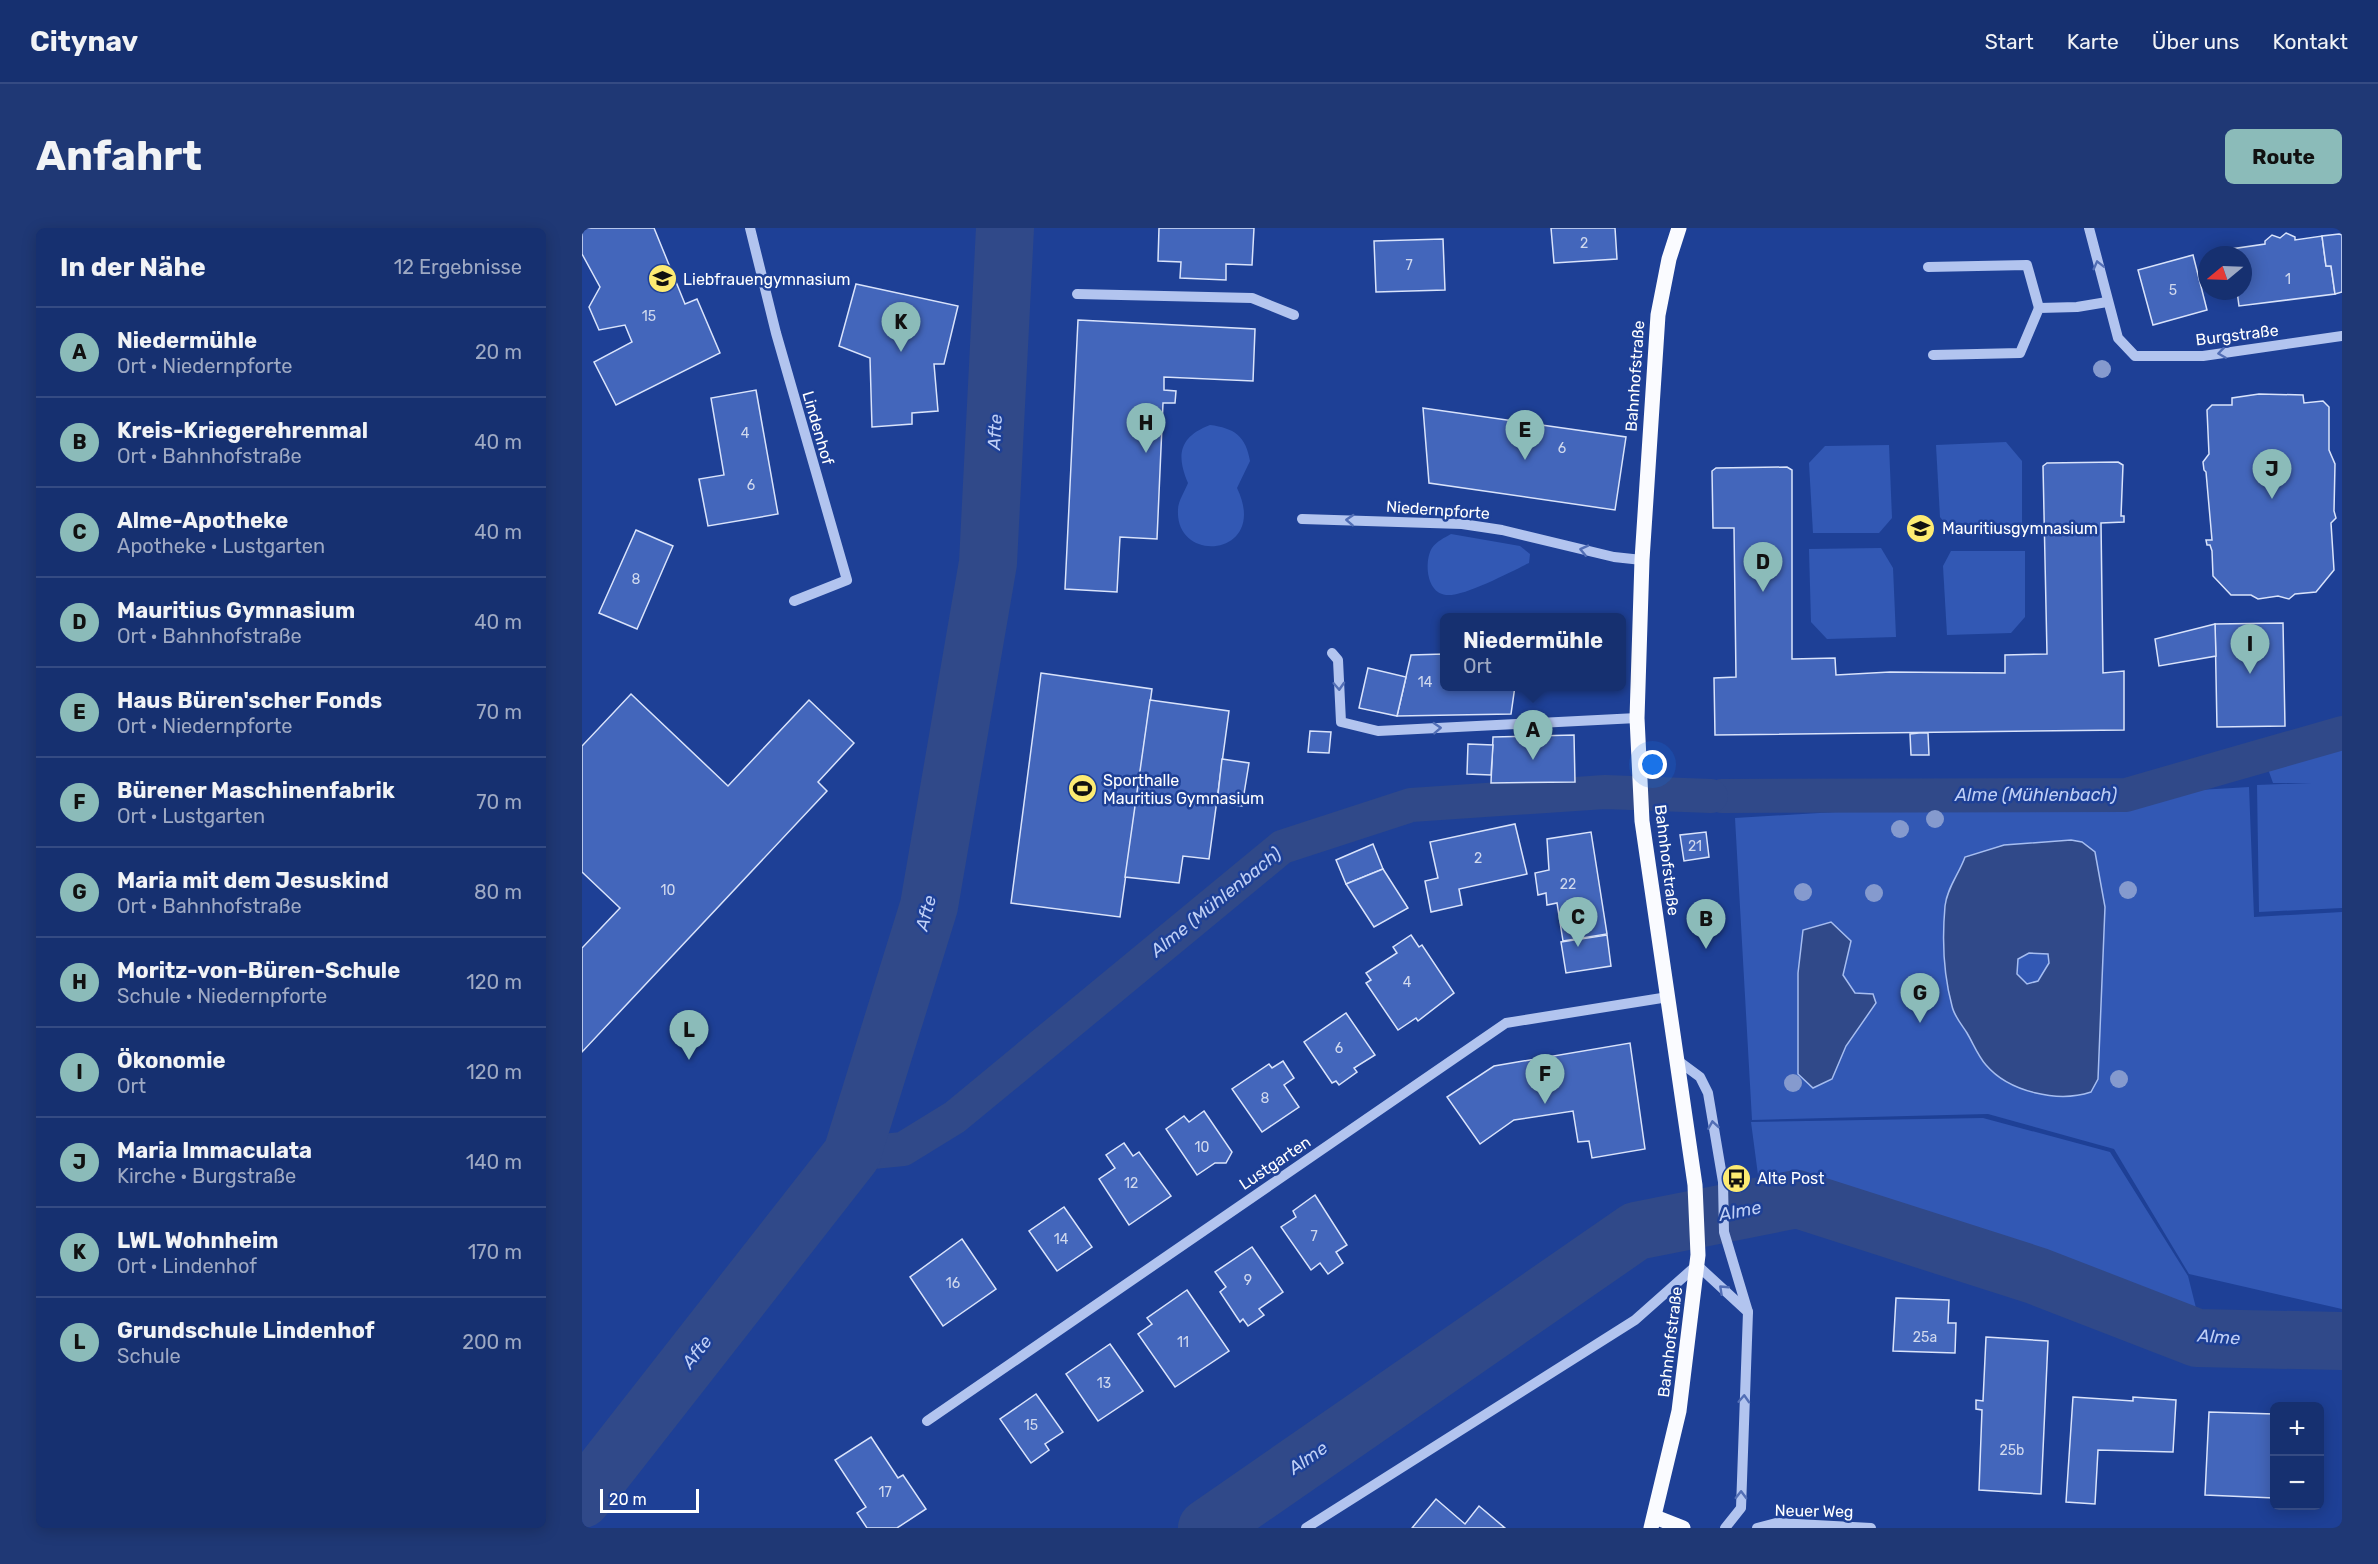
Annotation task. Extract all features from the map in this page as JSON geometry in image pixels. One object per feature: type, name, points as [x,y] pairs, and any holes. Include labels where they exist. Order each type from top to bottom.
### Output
[{"type":"main road","name":"Bahnhofstraße","points":[[1653,1523],[1679,1411],[1698,1260],[1695,1185],[1642,821],[1637,718],[1642,560],[1658,315],[1678,228]]},
{"type":"main road","points":[[1653,1523],[1683,1528]]},
{"type":"street","name":"Lindenhof","points":[[750,228],[776,333],[847,580],[794,601]]},
{"type":"street","points":[[2039,308],[2077,307],[2108,302],[2088,228]]},
{"type":"street","points":[[1928,267],[2027,265],[2039,308],[2020,353],[1933,355]]},
{"type":"street","points":[[1077,294],[1252,298],[1294,315]]},
{"type":"street","name":"Burgstraße","points":[[2108,302],[2118,338],[2135,356],[2203,356],[2342,336]]},
{"type":"street","name":"Niedernpforte","points":[[1302,519],[1462,524],[1502,530],[1614,557],[1642,560]]},
{"type":"street","points":[[1332,653],[1338,660],[1341,722],[1378,731],[1637,718]]},
{"type":"street","name":"Lustgarten","points":[[927,1421],[1506,1023],[1668,997]]},
{"type":"street","points":[[1677,1060],[1700,1077],[1708,1093],[1723,1182],[1724,1232],[1749,1312],[1741,1508],[1725,1528]]},
{"type":"street","points":[[1306,1528],[1635,1320],[1698,1260],[1749,1312]]},
{"type":"street","name":"Neuer Weg","points":[[1757,1528],[1776,1523],[1871,1528]]},
{"type":"shaded area","points":[[1210,425],[1226,428],[1238,435],[1245,445],[1250,461],[1237,488],[1244,511],[1241,528],[1232,540],[1219,546],[1204,546],[1191,540],[1181,528],[1178,510],[1188,483],[1182,464],[1183,448],[1192,435]]},
{"type":"shaded area","points":[[2006,442],[2022,461],[2022,528],[1950,530],[1940,517],[1936,445]]},
{"type":"shaded area","points":[[1889,445],[1892,518],[1879,533],[1813,533],[1809,463],[1825,446]]},
{"type":"shaded area","points":[[1451,534],[1520,546],[1530,554],[1529,563],[1464,592],[1454,595],[1439,593],[1434,589],[1428,576],[1429,554],[1434,546]]},
{"type":"shaded area","points":[[1881,548],[1893,568],[1896,637],[1827,639],[1811,622],[1809,549]]},
{"type":"shaded area","points":[[1951,551],[2025,551],[2025,617],[2011,633],[1947,635],[1943,566]]},
{"type":"shaded area","points":[[2342,747],[2342,908],[2259,912],[2257,785],[2312,783],[2273,783],[2268,769]]},
{"type":"shaded area","points":[[2249,787],[2254,917],[2342,912],[2342,1309],[2189,1274],[2114,1149],[1988,1114],[1752,1120],[1735,818]]},
{"type":"shaded area","points":[[2071,840],[2082,842],[2095,852],[2105,907],[2098,1079],[2091,1092],[2064,1096],[2049,1095],[2035,1093],[2007,1082],[1983,1061],[1953,1010],[1944,956],[1944,919],[1948,893],[1965,857],[2004,845]],"holes":[[[2029,953],[2048,954],[2049,963],[2038,981],[2027,984],[2017,974],[2018,959]]]},
{"type":"shaded area","points":[[1831,922],[1851,941],[1843,975],[1855,993],[1873,994],[1876,1003],[1846,1046],[1832,1079],[1813,1088],[1798,1074],[1798,973],[1803,930]]},
{"type":"shaded area","points":[[1983,1118],[2110,1152],[2188,1276],[2199,1320],[2032,1255],[1758,1175],[1751,1122]]},
{"type":"building","points":[[582,228],[654,228],[685,304],[697,299],[720,353],[616,405],[594,362],[632,342],[625,325],[599,330],[589,307],[600,287],[582,254]]},
{"type":"building","points":[[1159,228],[1254,228],[1252,265],[1226,264],[1226,280],[1180,278],[1181,262],[1158,261]]},
{"type":"building","points":[[1551,228],[1615,228],[1617,259],[1554,263]]},
{"type":"building","points":[[2286,233],[2295,237],[2295,240],[2322,236],[2326,266],[2331,266],[2335,294],[2239,306],[2238,300],[2252,300],[2251,246],[2265,244],[2265,241],[2272,235],[2280,238]]},
{"type":"building","points":[[2342,235],[2342,292],[2335,294],[2331,266],[2326,266],[2322,236]]},
{"type":"building","points":[[1443,239],[1445,290],[1376,292],[1374,241]]},
{"type":"building","points":[[2193,255],[2198,275],[2198,300],[2204,300],[2207,310],[2153,325],[2138,270]]},
{"type":"building","points":[[856,284],[958,306],[944,364],[934,364],[938,411],[912,413],[912,424],[872,427],[870,358],[839,346]]},
{"type":"building","points":[[1078,320],[1255,329],[1253,381],[1164,377],[1164,390],[1176,391],[1175,403],[1163,403],[1157,539],[1120,537],[1117,592],[1065,589]]},
{"type":"building","points":[[756,390],[778,514],[708,526],[699,479],[724,475],[711,398]]},
{"type":"building","points":[[2259,394],[2303,395],[2304,403],[2323,401],[2329,407],[2329,450],[2335,464],[2334,511],[2336,518],[2331,523],[2334,570],[2316,592],[2295,594],[2289,599],[2278,596],[2258,599],[2251,595],[2231,595],[2213,576],[2212,551],[2206,540],[2212,540],[2206,472],[2203,462],[2209,454],[2207,410],[2212,405],[2232,405],[2232,398]]},
{"type":"building","points":[[1423,408],[1626,437],[1615,510],[1429,483]]},
{"type":"building","points":[[2118,462],[2123,465],[2121,516],[2124,516],[2124,522],[2101,523],[2103,673],[2124,671],[2124,730],[1715,735],[1714,678],[1736,677],[1734,528],[1713,528],[1712,471],[1716,468],[1787,467],[1792,470],[1792,659],[1835,658],[1836,675],[1890,672],[2005,673],[2005,655],[2047,654],[2043,466],[2047,463]]},
{"type":"building","points":[[636,530],[673,546],[637,629],[599,613]]},
{"type":"building","points":[[2283,623],[2285,726],[2217,727],[2215,624]]},
{"type":"building","points":[[2215,624],[2216,656],[2159,666],[2155,639]]},
{"type":"building","points":[[1440,654],[1440,691],[1514,691],[1511,714],[1397,716],[1411,655]]},
{"type":"building","points":[[1368,668],[1406,677],[1397,716],[1359,708]]},
{"type":"building","name":"Sporthalle Mauritius Gymnasium","points":[[1041,673],[1152,689],[1120,917],[1011,903]]},
{"type":"building","points":[[631,694],[728,786],[809,700],[854,743],[818,782],[827,791],[582,1052],[582,948],[620,908],[582,872],[582,746]]},
{"type":"building","points":[[1150,700],[1229,711],[1209,859],[1183,856],[1179,883],[1125,877]]},
{"type":"building","points":[[1310,731],[1331,732],[1329,753],[1308,752]]},
{"type":"building","points":[[1928,733],[1929,755],[1911,755],[1910,734]]},
{"type":"building","points":[[1574,735],[1575,782],[1491,783],[1493,737]]},
{"type":"building","points":[[1468,744],[1493,745],[1491,775],[1467,774]]},
{"type":"building","points":[[1222,759],[1249,763],[1242,806],[1217,803]]},
{"type":"building","points":[[1515,824],[1527,874],[1459,889],[1462,905],[1431,912],[1425,881],[1438,878],[1430,842]]},
{"type":"building","points":[[1591,832],[1607,934],[1563,941],[1557,903],[1547,905],[1546,893],[1538,895],[1535,873],[1549,870],[1547,839]]},
{"type":"building","points":[[1706,832],[1709,857],[1684,861],[1680,835]]},
{"type":"building","points":[[1373,844],[1383,869],[1346,884],[1336,860]]},
{"type":"building","points":[[1383,869],[1408,908],[1374,927],[1346,884]]},
{"type":"building","points":[[1411,935],[1419,947],[1422,945],[1454,993],[1418,1021],[1416,1018],[1398,1030],[1366,983],[1371,980],[1366,973],[1397,953],[1393,947]]},
{"type":"building","points":[[1607,935],[1611,966],[1566,973],[1561,942]]},
{"type":"building","points":[[1346,1013],[1375,1055],[1354,1068],[1357,1072],[1339,1085],[1336,1081],[1332,1083],[1304,1042]]},
{"type":"building","points":[[1630,1043],[1645,1149],[1592,1158],[1589,1141],[1578,1142],[1573,1111],[1514,1120],[1480,1144],[1447,1097],[1494,1066]]},
{"type":"building","points":[[1283,1061],[1294,1078],[1284,1085],[1299,1107],[1262,1132],[1232,1089],[1269,1064],[1272,1068]]},
{"type":"building","points":[[1204,1111],[1232,1152],[1226,1163],[1215,1163],[1197,1175],[1166,1129],[1184,1116],[1189,1122]]},
{"type":"building","points":[[1124,1143],[1133,1156],[1139,1152],[1171,1196],[1129,1225],[1099,1179],[1115,1168],[1106,1155]]},
{"type":"building","points":[[1315,1195],[1347,1245],[1336,1252],[1343,1263],[1328,1274],[1320,1263],[1311,1270],[1281,1227],[1296,1217],[1293,1211]]},
{"type":"building","points":[[1064,1207],[1092,1247],[1057,1271],[1029,1231]]},
{"type":"building","points":[[962,1239],[996,1289],[943,1326],[910,1277]]},
{"type":"building","points":[[1252,1247],[1283,1292],[1259,1309],[1264,1315],[1248,1326],[1243,1319],[1240,1322],[1220,1292],[1226,1287],[1215,1272]]},
{"type":"building","points":[[1187,1290],[1229,1351],[1175,1387],[1138,1334],[1152,1324],[1147,1318]]},
{"type":"building","points":[[1896,1298],[1949,1300],[1948,1323],[1956,1323],[1955,1353],[1893,1351]]},
{"type":"building","points":[[1986,1337],[2048,1341],[2041,1494],[1979,1490],[1982,1410],[1976,1409],[1976,1400],[1983,1401]]},
{"type":"building","points":[[1110,1344],[1143,1391],[1098,1421],[1066,1374]]},
{"type":"building","points":[[1036,1394],[1063,1432],[1045,1444],[1049,1450],[1031,1463],[1000,1419]]},
{"type":"building","points":[[2073,1397],[2133,1401],[2133,1397],[2176,1400],[2173,1452],[2098,1450],[2095,1504],[2066,1502]]},
{"type":"building","points":[[2209,1412],[2270,1414],[2270,1498],[2205,1495]]},
{"type":"building","points":[[871,1437],[898,1478],[903,1475],[926,1509],[897,1528],[867,1528],[857,1513],[866,1507],[835,1460]]},
{"type":"building","points":[[1436,1499],[1465,1524],[1479,1506],[1505,1528],[1412,1528]]},
{"type":"waterway","name":"Afte","points":[[582,1499],[852,1154],[929,906],[988,563],[1005,228]]},
{"type":"waterway","name":"Alme (Mühlenbach)","points":[[1722,796],[2126,795],[2342,733]]},
{"type":"waterway","name":"Alme (Mühlenbach)","points":[[852,1154],[903,1149],[955,1117],[1282,847],[1411,805],[1605,792],[1711,796]]},
{"type":"waterway","name":"Alme","points":[[1207,1528],[1636,1231],[1797,1199],[2037,1276],[2197,1338],[2342,1341]]},
{"type":"place","name":"Liebfrauengymnasium","points":[[662,279]]},
{"type":"place","name":"LWL Wohnheim","points":[[901,352]]},
{"type":"place","name":"Moritz-von-Büren-Schule","points":[[1146,453]]},
{"type":"place","name":"Haus Büren'scher Fonds","points":[[1525,460]]},
{"type":"place","name":"Maria Immaculata","points":[[2272,499]]},
{"type":"place","name":"Mauritiusgymnasium","points":[[1921,528]]},
{"type":"place","name":"Mauritius Gymnasium","points":[[1763,592]]},
{"type":"place","name":"Ökonomie","points":[[2250,674]]},
{"type":"place","name":"Niedermühle","points":[[1533,760]]},
{"type":"place","name":"Sporthalle Mauritius Gymnasium","points":[[1082,789]]},
{"type":"place","name":"Alme-Apotheke","points":[[1578,947]]},
{"type":"place","name":"Kreis-Kriegerehrenmal","points":[[1706,949]]},
{"type":"place","name":"Maria mit dem Jesuskind","points":[[1920,1023]]},
{"type":"place","name":"Grundschule Lindenhof","points":[[689,1060]]},
{"type":"place","name":"Bürener Maschinenfabrik","points":[[1545,1104]]},
{"type":"place","name":"Alte Post","points":[[1736,1178]]}]
